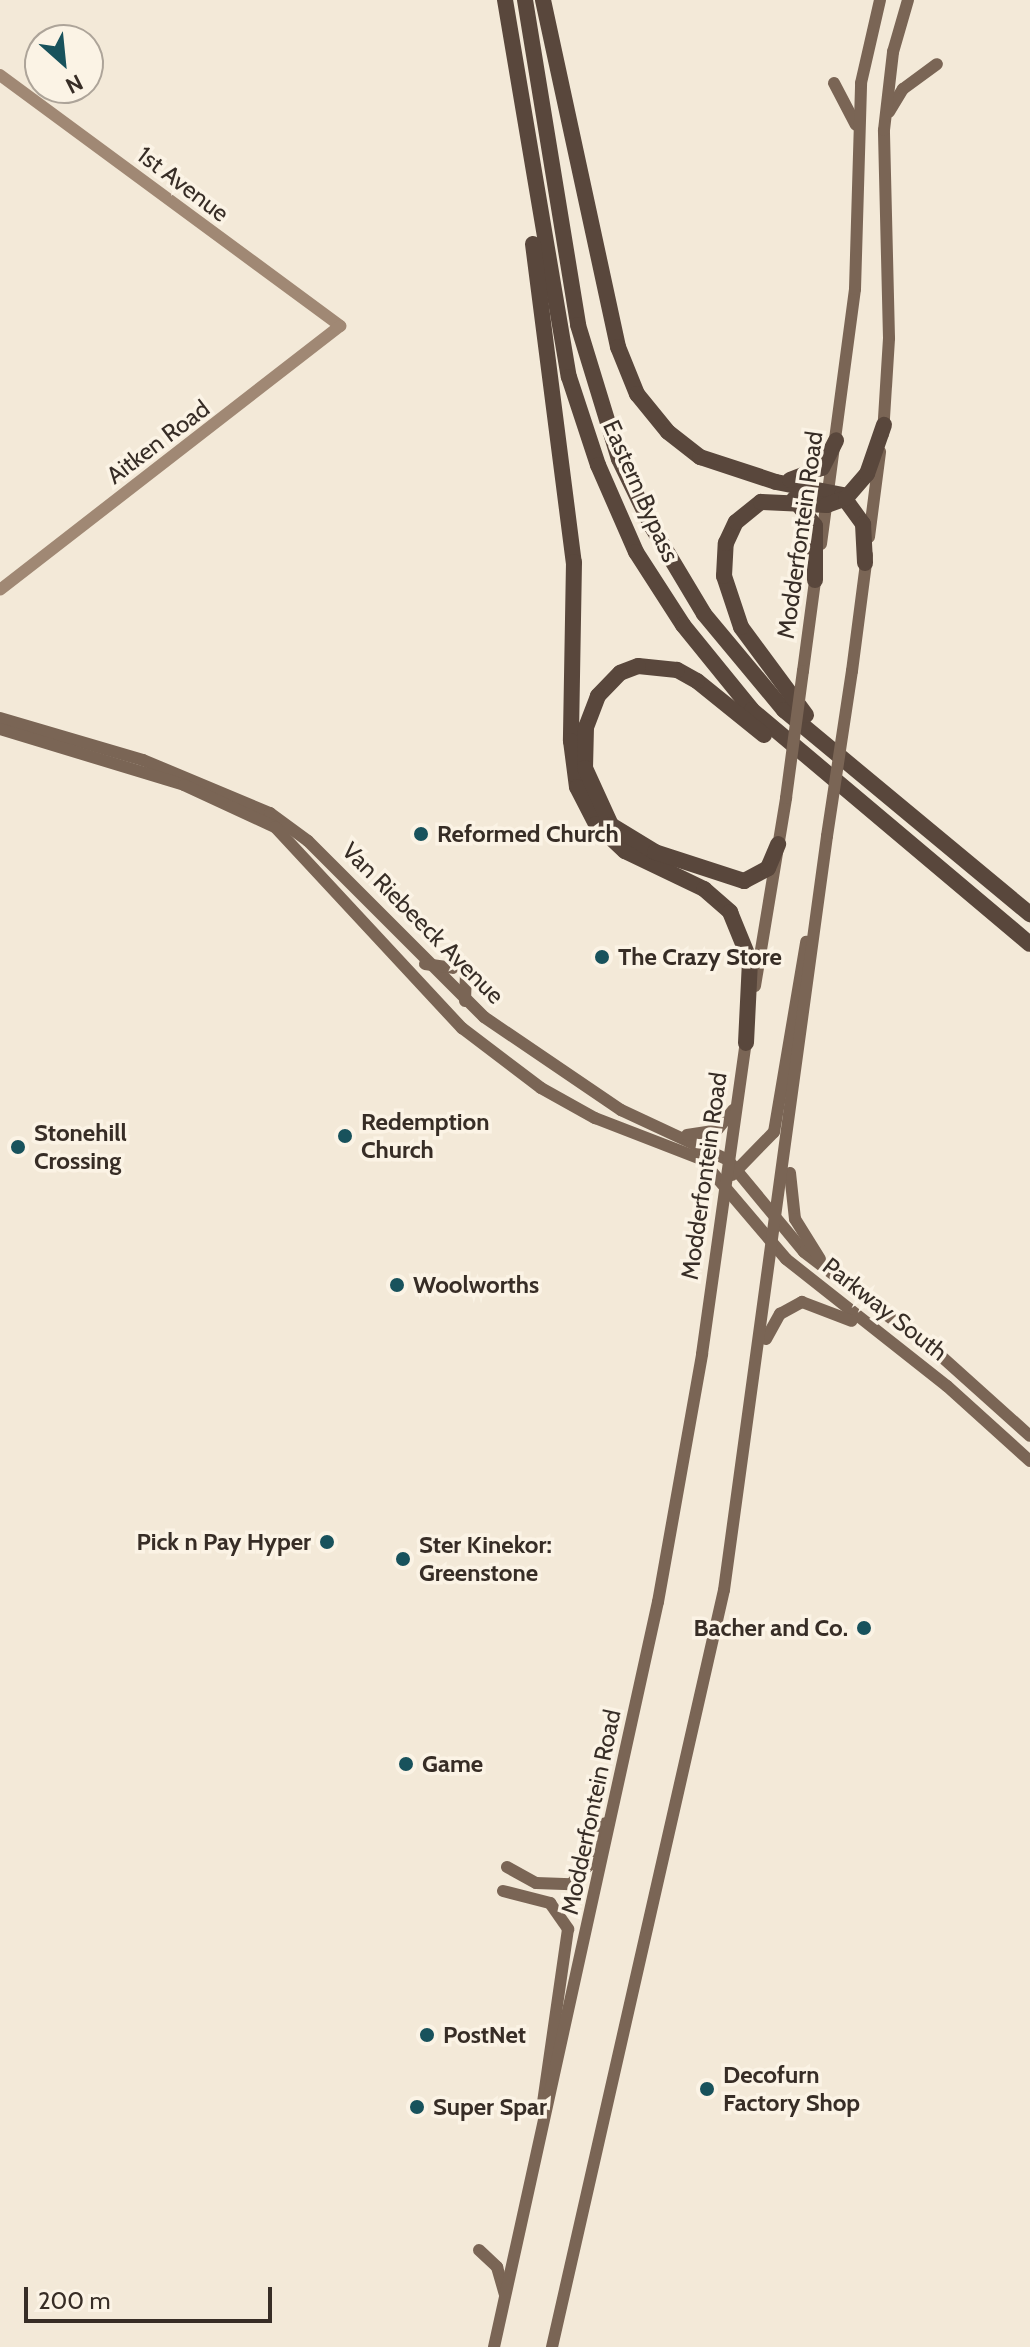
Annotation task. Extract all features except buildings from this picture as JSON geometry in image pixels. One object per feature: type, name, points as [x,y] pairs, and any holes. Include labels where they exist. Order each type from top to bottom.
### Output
[{"type":"highway","name":"Eastern Bypass","points":[[505,0],[569,377],[598,465],[636,552],[683,625],[752,710],[1030,944]]},
{"type":"highway","name":"Eastern Bypass","points":[[525,0],[578,325],[619,459],[704,614],[749,673],[901,808],[1030,914]]},
{"type":"highway","points":[[543,0],[618,347],[631,384],[655,419],[689,449],[776,482],[828,497]]},
{"type":"highway","points":[[511,37],[571,521],[571,741],[577,787],[596,824],[625,851],[704,889],[730,912],[750,961],[746,1043]]},
{"type":"highway","points":[[846,498],[867,474],[884,425]]},
{"type":"highway","points":[[776,482],[815,473],[836,440]]},
{"type":"highway","points":[[846,498],[761,502],[730,531],[724,576],[733,609],[777,683],[901,808]]},
{"type":"highway","points":[[846,498],[863,524],[865,563]]},
{"type":"highway","points":[[794,499],[815,526],[815,580]]},
{"type":"highway","points":[[778,844],[764,873],[734,880],[655,852],[611,825],[591,790],[583,746],[593,707],[611,680],[647,665],[697,681],[1030,955]]},
{"type":"main road","name":"Modderfontein Road","points":[[494,2347],[620,1780],[702,1354],[723,1182],[786,798],[836,440],[855,289],[858,128],[880,0]]},
{"type":"main road","points":[[552,2347],[724,1590],[789,1146],[884,425],[885,120],[893,52],[908,0]]},
{"type":"main road","points":[[885,120],[903,89],[937,64]]},
{"type":"main road","name":"1st Avenue","points":[[0,75],[340,326]]},
{"type":"main road","points":[[834,83],[858,128]]},
{"type":"main road","name":"Aitken Road","points":[[0,590],[340,326]]},
{"type":"main road","name":"Van Riebeeck Avenue","points":[[0,718],[252,802],[295,831],[465,1001],[569,1079],[728,1160],[778,1223],[828,1269]]},
{"type":"main road","name":"Van Riebeeck Avenue","points":[[0,729],[142,765],[237,805],[275,827],[317,865],[435,1002],[493,1052],[605,1124],[701,1159],[723,1182]]},
{"type":"main road","points":[[723,1182],[738,1171],[774,1132],[827,841]]},
{"type":"main road","points":[[425,964],[460,968],[465,1001]]},
{"type":"main road","points":[[672,1132],[717,1130],[736,1102]]},
{"type":"main road","points":[[789,1146],[795,1219],[828,1269],[942,1357],[1030,1436]]},
{"type":"main road","name":"Parkway South","points":[[723,1182],[775,1247],[1030,1461]]},
{"type":"main road","points":[[749,1419],[768,1334],[791,1306],[818,1303],[880,1336]]},
{"type":"main road","points":[[507,1867],[525,1880],[553,1887],[581,1876],[620,1780]]},
{"type":"main road","points":[[503,1891],[550,1903],[568,1929],[542,2141]]},
{"type":"main road","points":[[479,2250],[497,2267],[506,2298]]},
{"type":"place","name":"Reformed Church","points":[[421,834]]},
{"type":"place","name":"The Crazy Store","points":[[602,957]]},
{"type":"place","name":"Redemption Church","points":[[345,1136]]},
{"type":"place","name":"Stonehill Crossing","points":[[18,1147]]},
{"type":"place","name":"Woolworths","points":[[397,1285]]},
{"type":"place","name":"Pick n Pay Hyper","points":[[327,1542]]},
{"type":"place","name":"Ster Kinekor: Greenstone","points":[[403,1559]]},
{"type":"place","name":"Bacher and Co.","points":[[864,1628]]},
{"type":"place","name":"Game","points":[[406,1764]]},
{"type":"place","name":"PostNet","points":[[427,2035]]},
{"type":"place","name":"Decofurn Factory Shop","points":[[707,2089]]},
{"type":"place","name":"Super Spar","points":[[417,2107]]}]
